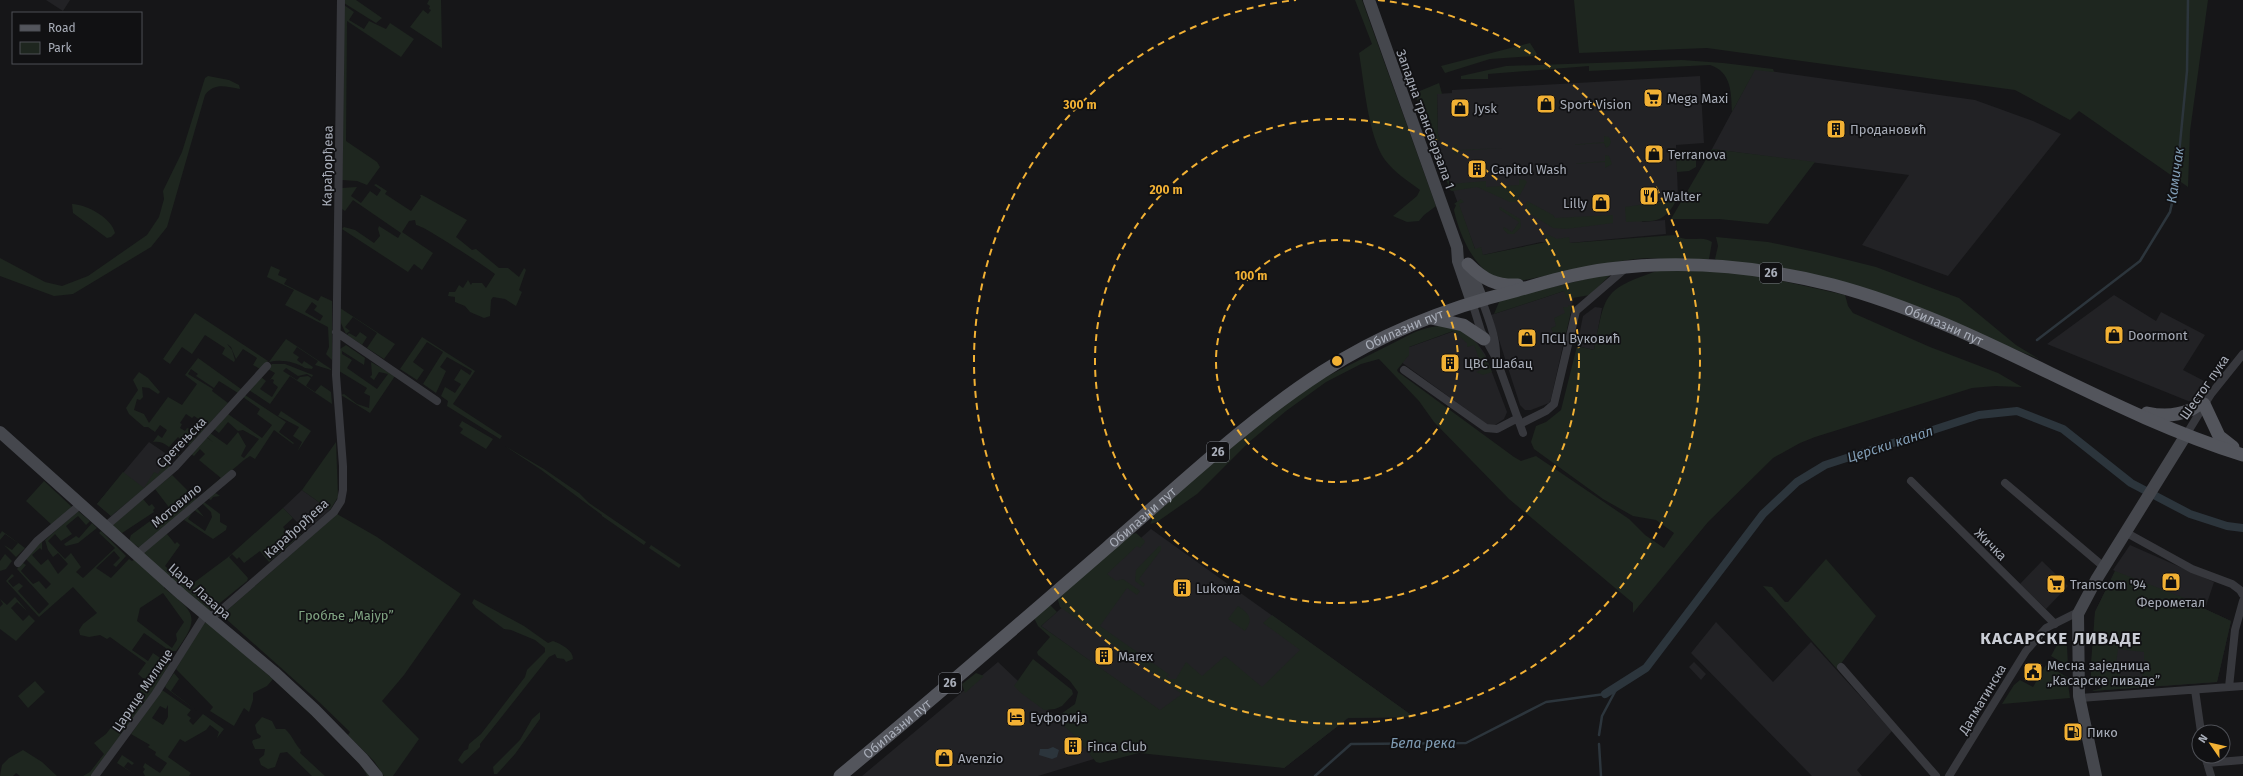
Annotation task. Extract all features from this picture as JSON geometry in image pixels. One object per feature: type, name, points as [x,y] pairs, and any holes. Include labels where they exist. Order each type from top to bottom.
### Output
[{"type":"main road","points":[[1468,264],[1483,278],[1495,284],[1504,286],[1536,285]]},
{"type":"main road","name":"Обилазни пут","points":[[840,776],[1265,413],[1306,382],[1342,360],[1390,334],[1427,318],[1477,301],[1571,276],[1627,267],[1696,266],[1746,269],[1795,277],[1856,292],[1940,322],[2093,394],[2186,435],[2242,455]]},
{"type":"main road","points":[[1427,318],[1463,325],[1484,339]]},
{"type":"main road","points":[[2140,414],[2175,414],[2190,411],[2201,403],[2204,404],[2219,436],[2242,455]]},
{"type":"street","name":"Карађорђева","points":[[206,616],[219,612],[334,512],[341,500],[343,466],[336,388],[336,332],[341,0]]},
{"type":"street","name":"Западна трансверзала 1","points":[[1368,0],[1457,247],[1458,261],[1477,301]]},
{"type":"street","name":"Западна трансверзала 1","points":[[1457,247],[1462,252],[1468,264],[1477,301]]},
{"type":"street","points":[[1404,370],[1486,428],[1497,429],[1546,412],[1554,404],[1576,311],[1627,267]]},
{"type":"street","points":[[1477,301],[1484,339],[1496,358],[1523,433]]},
{"type":"street","points":[[1477,301],[1490,324],[1497,350],[1496,358]]},
{"type":"street","points":[[336,332],[437,401]]},
{"type":"street","name":"Шестог пука","points":[[2186,435],[2204,404],[2243,354]]},
{"type":"street","name":"Сретењска","points":[[106,526],[175,467],[267,366]]},
{"type":"street","name":"Цара Лазара","points":[[0,432],[206,616],[274,672],[315,710],[363,759],[377,776]]},
{"type":"street","points":[[2096,776],[2080,698],[2077,627],[2080,611],[2125,532],[2186,435]]},
{"type":"street","name":"Мотовило","points":[[137,554],[232,474]]},
{"type":"street","name":"Жичка","points":[[1911,481],[2054,624]]},
{"type":"street","points":[[2005,483],[2104,567]]},
{"type":"street","points":[[18,563],[37,541],[81,504]]},
{"type":"street","points":[[2125,532],[2192,569],[2232,584],[2240,590],[2243,595]]},
{"type":"street","points":[[2229,687],[2234,636],[2243,601]]},
{"type":"street","name":"Далматинска","points":[[1949,776],[2026,651],[2038,636],[2054,624],[2080,611]]},
{"type":"street","name":"Царице Милице","points":[[95,776],[160,687],[206,616]]},
{"type":"street","points":[[1841,667],[1936,776]]},
{"type":"street","points":[[2080,698],[2243,686]]},
{"type":"street","points":[[2195,690],[2200,724]]},
{"type":"street","points":[[2231,760],[2243,760]]},
{"type":"street","points":[[2207,764],[2211,776]]},
{"type":"shaded area","points":[[46,0],[70,0],[63,11]]},
{"type":"shaded area","points":[[1755,69],[1975,100],[2033,121],[2061,134],[1948,276],[1862,245],[1909,175],[1712,149]]},
{"type":"shaded area","points":[[1700,76],[1704,143],[1676,145],[1678,197],[1666,197],[1666,201],[1650,202],[1650,204],[1641,206],[1642,222],[1665,220],[1666,234],[1569,243],[1541,242],[1483,255],[1475,249],[1435,142],[1440,140],[1438,134],[1437,94],[1452,93],[1452,90]]},
{"type":"shaded area","points":[[1576,287],[1551,399],[1549,403],[1531,410],[1525,410],[1520,405],[1491,315]]},
{"type":"shaded area","points":[[2114,295],[2156,321],[2161,312],[2205,335],[2183,370],[2208,383],[2193,403],[2047,344]]},
{"type":"shaded area","points":[[1595,307],[1602,308],[1594,350],[1577,346],[1583,316]]},
{"type":"shaded area","points":[[1457,330],[1475,340],[1485,354],[1507,412],[1504,419],[1495,425],[1488,425],[1390,354]]},
{"type":"shaded area","points":[[149,442],[171,457],[171,465],[111,516],[97,504]]},
{"type":"shaded area","points":[[302,490],[330,510],[306,531],[283,508]]},
{"type":"shaded area","points":[[1151,529],[1414,717],[1348,718],[1284,768],[1219,753],[1041,626]]},
{"type":"shaded area","points":[[2130,545],[2214,582],[2205,609],[2231,621],[2217,682],[2091,691],[2102,689],[2101,681],[2091,681],[2095,612],[2115,571],[2113,570]]},
{"type":"shaded area","points":[[2042,561],[2068,586],[2046,609],[2020,584]]},
{"type":"shaded area","points":[[1716,622],[1773,682],[1811,642],[1892,731],[1857,770],[1862,776],[1812,776],[1691,653]]},
{"type":"shaded area","points":[[998,662],[1072,732],[1094,759],[1038,776],[862,776]]},
{"type":"shaded area","points":[[1694,662],[1706,674],[1701,680],[1689,667]]},
{"type":"shaded area","points":[[1053,747],[1059,750],[1057,757],[1052,759],[1039,755],[1040,749],[1048,749]]},
{"type":"green space","points":[[344,0],[356,0],[382,18],[376,23],[344,3]]},
{"type":"green space","points":[[429,0],[441,0],[442,48],[410,27],[423,10],[428,14],[431,10],[429,9],[430,6],[427,4]]},
{"type":"green space","points":[[1355,0],[1362,0],[1436,206],[1419,221],[1407,222],[1393,216],[1417,196],[1420,190],[1401,176],[1385,160],[1374,137],[1359,53],[1372,44]]},
{"type":"green space","points":[[1574,0],[2208,0],[2190,131],[2188,187],[2079,111],[2070,120],[2015,90],[1707,48],[1579,53]]},
{"type":"green space","points":[[344,5],[354,12],[349,20],[364,29],[369,21],[386,29],[390,23],[414,39],[401,57],[347,21],[346,141],[377,162],[380,167],[367,185],[357,181],[342,180]]},
{"type":"green space","points":[[1530,43],[1537,54],[1535,56],[1490,59],[1445,73],[1441,66]]},
{"type":"green space","points":[[1682,60],[1773,69],[1774,72],[1755,70],[1732,112],[1729,84],[1723,73],[1710,65],[1589,71],[1589,66],[1488,74],[1488,79],[1461,79],[1461,76],[1506,66]]},
{"type":"green space","points":[[208,76],[229,80],[239,85],[240,89],[221,86],[213,88],[205,95],[167,227],[151,247],[73,294],[54,296],[0,276],[0,258],[45,282],[62,286],[88,276],[147,235],[159,217],[164,199],[163,191],[182,152],[205,78]]},
{"type":"green space","points":[[1439,83],[1442,94],[1437,94],[1438,134],[1440,140],[1435,142],[1450,184],[1486,181],[1486,187],[1519,185],[1519,179],[1525,180],[1527,182],[1516,202],[1510,202],[1477,187],[1452,191],[1450,190],[1415,93]]},
{"type":"green space","points":[[1604,136],[1609,137],[1611,142],[1606,148],[1604,143],[1568,145],[1604,142]]},
{"type":"green space","points":[[1456,144],[1458,150],[1502,148],[1458,151],[1457,156],[1452,150]]},
{"type":"green space","points":[[1712,149],[1815,162],[1768,224],[1719,219],[1671,219]]},
{"type":"green space","points":[[1605,155],[1609,156],[1612,164],[1605,168],[1605,162],[1569,164],[1605,161]]},
{"type":"green space","points":[[1689,156],[1696,160],[1696,167],[1689,171],[1677,172],[1676,157]]},
{"type":"green space","points":[[376,184],[387,191],[385,194],[411,211],[421,197],[420,195],[422,195],[467,220],[456,237],[472,250],[476,249],[499,268],[508,268],[519,277],[524,268],[526,270],[519,290],[522,292],[516,306],[505,299],[493,297],[491,300],[490,316],[484,318],[470,312],[465,306],[455,302],[455,297],[448,296],[449,292],[455,292],[459,285],[463,288],[468,280],[471,285],[472,283],[482,283],[486,288],[495,274],[468,255],[416,225],[415,220],[409,221],[402,232],[433,253],[422,270],[414,264],[408,272],[342,229],[344,227],[355,230],[374,243],[380,236],[378,229],[379,226],[398,238],[401,233],[353,200],[345,211],[342,209],[342,188],[357,187],[351,196],[361,203],[370,191],[377,196],[381,190],[374,185]]},
{"type":"green space","points":[[1666,197],[1678,198],[1667,213],[1662,217],[1651,221],[1626,222],[1625,207],[1666,201]]},
{"type":"green space","points":[[1461,199],[1464,202],[1459,204],[1475,249],[1481,247],[1483,255],[1546,242],[1545,233],[1557,239],[1569,237],[1570,243],[1674,235],[1685,239],[1704,239],[1712,242],[1709,259],[1638,259],[1608,263],[1527,280],[1505,281],[1495,278],[1486,271],[1478,263],[1465,242],[1456,220],[1454,210],[1456,205],[1454,204]]},
{"type":"green space","points":[[1527,201],[1553,215],[1555,218],[1613,215],[1613,223],[1566,229],[1553,228],[1527,212],[1525,206]]},
{"type":"green space","points":[[72,204],[84,206],[104,217],[113,227],[115,233],[111,237],[107,238],[73,213]]},
{"type":"green space","points":[[1500,207],[1520,219],[1521,227],[1514,234],[1508,234],[1503,229],[1504,227],[1512,232],[1519,222],[1499,209]]},
{"type":"green space","points":[[1716,237],[1768,242],[1876,267],[1959,298],[2016,345],[2039,359],[1904,304],[1718,261],[1715,259],[1718,246]]},
{"type":"green space","points":[[271,266],[280,270],[278,275],[287,279],[284,284],[318,301],[321,296],[332,301],[332,360],[326,354],[329,347],[328,327],[285,305],[294,290],[267,277]],"holes":[[[312,302],[317,306],[314,310],[323,316],[320,321],[305,312]]]},
{"type":"green space","points":[[1660,270],[1694,270],[1751,274],[1845,295],[1848,306],[1853,313],[1930,347],[1998,373],[2022,387],[1995,386],[1972,388],[1815,437],[1800,443],[1773,458],[1708,522],[1633,613],[1633,603],[1509,499],[1434,422],[1419,401],[1379,359],[1361,364],[1326,382],[1286,411],[1248,443],[1197,494],[1157,522],[1150,524],[1155,514],[1224,452],[1308,386],[1413,333],[1428,328],[1441,326],[1452,327],[1462,331],[1471,338],[1486,358],[1492,372],[1483,375],[1476,372],[1483,369],[1474,345],[1467,347],[1467,343],[1453,331],[1409,347],[1409,355],[1397,370],[1398,372],[1514,457],[1521,461],[1536,456],[1629,519],[1645,535],[1664,548],[1674,533],[1656,520],[1633,516],[1603,499],[1534,449],[1531,442],[1536,426],[1546,422],[1561,410],[1577,346],[1594,350],[1601,316],[1605,304],[1610,296],[1617,289],[1627,283]]},
{"type":"green space","points":[[1612,273],[1590,295],[1567,299],[1564,291],[1494,314],[1499,302],[1510,297]]},
{"type":"green space","points":[[1568,305],[1572,307],[1565,338],[1554,335],[1551,328],[1556,326],[1554,318],[1565,313],[1563,307],[1568,307]]},
{"type":"green space","points":[[340,308],[395,344],[384,359],[367,348],[377,333],[353,317],[345,327],[350,331],[346,334],[341,323]]},
{"type":"green space","points":[[195,313],[268,361],[260,369],[253,365],[257,358],[243,349],[236,359],[231,347],[227,344],[232,350],[235,360],[234,362],[222,354],[225,348],[205,335],[192,354],[182,347],[170,364],[163,359]]},
{"type":"green space","points":[[360,332],[367,337],[362,345],[347,335],[349,333],[356,337]]},
{"type":"green space","points":[[422,337],[475,371],[453,404],[502,436],[500,439],[447,406],[448,401],[441,396],[445,387],[455,393],[461,384],[454,380],[461,369],[470,375],[472,371],[447,357],[440,367],[446,371],[436,393],[423,384],[443,352],[427,342],[413,362],[424,370],[417,380],[400,369]]},
{"type":"green space","points":[[286,339],[331,369],[331,370],[315,365],[318,361],[297,347],[293,353],[299,357],[297,360],[302,364],[304,361],[313,367],[312,369],[288,362],[269,362]]},
{"type":"green space","points":[[346,345],[365,358],[364,365],[342,351],[342,354],[352,360],[347,368],[377,389],[388,374],[379,372],[374,380],[370,377],[372,375],[371,362],[395,376],[370,413],[341,395],[344,394],[357,404],[369,408],[370,396],[364,393],[367,388],[339,371],[340,349]]},
{"type":"green space","points":[[198,358],[241,389],[238,393],[219,381],[214,388],[196,376],[198,374],[191,369],[188,374],[213,389],[212,391],[228,403],[208,425],[194,416],[192,418],[186,414],[180,423],[182,424],[180,428],[185,431],[187,428],[190,429],[189,433],[196,438],[189,446],[178,437],[169,447],[161,442],[153,442],[158,435],[162,438],[167,430],[160,425],[155,432],[148,427],[144,427],[129,414],[126,408],[138,390],[133,380],[139,372],[148,378],[160,392],[158,394],[149,388],[142,387],[143,397],[140,400],[137,399],[134,410],[144,414],[149,423],[168,397],[182,405],[197,384],[185,375]]},
{"type":"green space","points":[[272,364],[285,364],[313,375],[312,377],[307,374],[298,376],[286,368],[283,371],[297,380],[300,377],[308,376],[311,378],[306,386],[315,392],[321,385],[331,392],[332,404],[290,376],[270,404],[249,390],[261,377],[266,381],[260,389],[272,397],[278,387],[273,383],[274,380],[270,380],[275,373],[268,369]]},
{"type":"green space","points":[[245,395],[286,422],[279,432],[294,443],[293,444],[274,430],[255,459],[250,456],[244,460],[140,548],[129,541],[131,535],[157,516],[159,519],[171,510],[155,489],[172,475],[196,499],[221,478],[199,460],[205,454],[200,449],[194,456],[191,454],[206,437],[213,442],[207,437],[210,433],[227,445],[238,432],[246,446],[241,456],[244,458],[259,439],[243,430],[238,431],[228,422],[219,433],[214,429],[228,414],[262,438],[272,425],[257,414],[260,409],[243,397]]},
{"type":"green space","points":[[281,411],[311,431],[297,452],[302,442],[293,436],[299,427],[278,416]]},
{"type":"green space","points":[[197,421],[206,428],[197,437],[191,432]]},
{"type":"green space","points":[[462,421],[493,439],[486,449],[460,433],[463,429],[459,426]]},
{"type":"green space","points":[[336,442],[338,497],[330,510],[302,490]]},
{"type":"green space","points":[[505,446],[544,469],[579,493],[589,503],[646,542],[644,545],[602,516],[540,469]]},
{"type":"green space","points":[[169,456],[172,463],[169,468],[111,516],[97,504],[123,472],[144,488],[154,472],[158,474]]},
{"type":"green space","points":[[44,481],[72,507],[52,525],[26,501]]},
{"type":"green space","points":[[214,492],[220,496],[213,497],[211,500],[207,498],[204,502],[220,514],[220,522],[227,526],[226,530],[213,539],[184,520],[196,507],[204,517],[194,510],[188,519],[205,531],[212,517],[211,512],[201,502]]},
{"type":"green space","points":[[143,499],[149,506],[152,504],[155,508],[153,510],[154,512],[122,533],[113,527],[113,524]]},
{"type":"green space","points":[[283,508],[293,518],[283,527],[287,532],[282,537],[289,544],[300,535],[294,526],[301,535],[269,562],[260,551],[244,563],[239,557],[237,559],[232,554],[229,557],[248,578],[247,581],[210,611],[165,581],[164,588],[182,603],[191,616],[189,630],[176,651],[170,651],[144,633],[132,650],[148,661],[153,653],[169,664],[154,690],[91,776],[83,776],[90,772],[104,754],[94,743],[106,734],[147,682],[138,674],[146,663],[110,637],[107,639],[100,635],[89,637],[80,635],[79,630],[83,624],[97,613],[73,587],[39,617],[6,581],[12,574],[14,576],[8,581],[13,587],[19,583],[23,586],[18,591],[39,614],[49,604],[17,569],[22,562],[26,565],[21,571],[33,584],[39,581],[46,589],[51,584],[25,558],[42,539],[42,550],[40,548],[32,555],[41,565],[48,559],[58,574],[68,564],[58,553],[53,557],[48,550],[45,540],[78,511],[90,521],[86,525],[78,516],[66,526],[72,534],[61,541],[55,534],[48,541],[65,559],[71,553],[81,567],[76,572],[83,578],[115,548],[99,533],[101,531],[126,556],[116,567],[113,565],[120,558],[114,551],[96,568],[111,578],[129,559],[132,561],[144,554],[144,552],[166,533],[175,544],[177,542],[180,545],[165,566],[188,587],[227,558]],"holes":[[[163,593],[184,622],[176,634],[177,640],[172,648],[137,621],[140,608]]]},
{"type":"green space","name":"Гробље „Мајур”","points":[[337,514],[377,537],[461,594],[404,675],[382,701],[419,739],[393,776],[384,776],[374,761],[348,735],[350,732],[317,700],[225,618],[224,613]]},
{"type":"green space","points":[[92,523],[97,528],[78,543],[66,546],[64,544],[76,536],[79,538]]},
{"type":"green space","points":[[2,531],[25,548],[16,557],[4,545],[12,550],[18,543],[5,534],[0,540],[0,534]]},
{"type":"green space","points":[[1136,533],[1145,542],[1140,548],[1137,546],[1107,574],[1116,581],[1123,579],[1140,591],[1137,595],[1127,588],[1100,626],[1170,675],[1166,676],[1170,679],[1176,679],[1186,662],[1202,676],[1225,656],[1262,687],[1300,650],[1263,623],[1272,615],[1414,717],[1348,718],[1284,768],[1139,753],[1100,763],[1096,762],[1072,733],[1061,724],[1058,716],[1075,704],[1078,692],[1070,681],[1038,655],[1037,652],[1050,637],[1038,626],[1034,618],[1050,605],[1057,612],[1041,626],[1160,710],[1182,694],[1060,607],[1057,597],[1128,536]]},
{"type":"green space","points":[[651,545],[681,565],[679,568],[649,548]]},
{"type":"green space","points":[[1159,546],[1161,546],[1161,550],[1139,579],[1145,584],[1143,587],[1135,581],[1136,570]]},
{"type":"green space","points":[[5,554],[12,561],[6,569],[0,571],[0,561]]},
{"type":"green space","points":[[1826,559],[1876,616],[1837,669],[1763,586],[1772,587],[1785,602],[1788,602]]},
{"type":"green space","points":[[2115,571],[2205,606],[2205,609],[2231,621],[2217,682],[2091,691],[2102,688],[2101,681],[2091,681],[2091,668],[2120,670],[2120,676],[2142,677],[2143,668],[2147,668],[2147,661],[2144,660],[2144,652],[2118,649],[2116,664],[2091,663],[2095,612]]},
{"type":"green space","points":[[15,597],[27,611],[17,602],[11,608],[23,621],[29,615],[35,621],[16,641],[0,629],[0,607],[3,604],[0,599],[7,605]]},
{"type":"green space","points":[[474,599],[524,626],[548,643],[553,641],[563,646],[569,650],[573,659],[566,662],[564,659],[557,658],[555,654],[549,657],[480,744],[480,747],[462,764],[458,760],[464,751],[468,749],[469,744],[481,734],[525,677],[527,670],[545,652],[545,648],[535,640],[511,630],[504,629],[476,608],[472,603]]},
{"type":"green space","points":[[1238,606],[1245,611],[1250,619],[1248,627],[1245,631],[1228,619]]},
{"type":"green space","points":[[203,623],[209,623],[273,679],[267,686],[253,693],[253,700],[249,712],[244,708],[234,726],[210,711],[213,707],[176,669]]},
{"type":"green space","points":[[2058,643],[2067,646],[2068,666],[2051,656]]},
{"type":"green space","points":[[1033,659],[1072,690],[1073,694],[1062,706],[1055,709],[1044,710],[1014,686]]},
{"type":"green space","points":[[2046,665],[2067,677],[2070,698],[2002,704],[2014,685],[2020,680],[2033,687]]},
{"type":"green space","points":[[174,673],[179,679],[171,691],[197,711],[166,688],[165,686]]},
{"type":"green space","points":[[976,673],[984,676],[965,693],[962,684]]},
{"type":"green space","points":[[35,681],[45,692],[28,708],[18,696]]},
{"type":"green space","points":[[275,681],[323,723],[343,745],[324,727]]},
{"type":"green space","points":[[162,690],[191,710],[187,715],[191,718],[189,721],[193,725],[203,714],[224,729],[217,738],[219,732],[210,725],[206,730],[185,742],[180,739],[168,757],[191,773],[189,776],[145,776],[143,772],[145,769],[143,767],[145,763],[160,773],[167,763],[155,755],[156,752],[148,747],[150,745],[131,734]],"holes":[[[168,705],[168,717],[163,725],[152,718],[160,706],[166,709]]]},
{"type":"green space","points":[[540,712],[540,719],[515,754],[497,774],[494,774],[493,767],[520,740],[532,719]]},
{"type":"green space","points":[[262,717],[272,721],[276,729],[285,729],[301,750],[300,753],[325,776],[312,776],[287,752],[280,753],[275,767],[268,769],[261,765],[259,759],[264,755],[265,749],[255,749],[252,742],[261,736],[257,733],[255,725]]},
{"type":"green space","points":[[23,750],[42,762],[57,776],[20,776],[16,773],[13,776],[0,776],[2,765],[9,758]]},
{"type":"green space","points":[[122,755],[134,763],[132,765],[128,762],[124,767],[137,776],[117,763]]},
{"type":"green space","points":[[360,764],[370,776],[367,776]]},
{"type":"waterway","name":"Камичак","points":[[2037,340],[2140,261],[2170,212],[2176,185],[2187,71],[2188,0]]},
{"type":"waterway","name":"Церски канал","points":[[1605,694],[1646,668],[1763,514],[1797,482],[1825,465],[1979,415],[2017,411],[2063,429],[2131,483],[2190,514],[2227,526],[2243,528]]},
{"type":"waterway","points":[[1599,735],[1602,716],[1618,686]]},
{"type":"waterway","name":"Бела река","points":[[1315,776],[1351,744],[1466,743],[1546,702],[1605,694]]},
{"type":"waterway","points":[[1599,744],[1601,776]]},
{"type":"place","name":"Mega Maxi","points":[[1653,98]]},
{"type":"place","name":"Sport Vision","points":[[1546,104]]},
{"type":"place","name":"Jysk","points":[[1460,108]]},
{"type":"place","name":"Продановић","points":[[1836,129]]},
{"type":"place","name":"Terranova","points":[[1654,154]]},
{"type":"place","name":"Capitol Wash","points":[[1477,169]]},
{"type":"place","name":"Walter","points":[[1649,196]]},
{"type":"place","name":"Lilly","points":[[1601,203]]},
{"type":"place","name":"Doormont","points":[[2114,335]]},
{"type":"place","name":"ПСЦ Вуковић","points":[[1527,338]]},
{"type":"place","name":"ЦВС Шабац","points":[[1450,363]]},
{"type":"place","name":"Ферометал","points":[[2171,582]]},
{"type":"place","name":"Transcom '94","points":[[2056,584]]},
{"type":"place","name":"Lukowa","points":[[1182,588]]},
{"type":"place","name":"Marex","points":[[1104,656]]},
{"type":"place","name":"Месна заједница „Касарске ливаде”","points":[[2033,672]]},
{"type":"place","name":"Еуфорија","points":[[1016,717]]},
{"type":"place","name":"Пико","points":[[2073,732]]},
{"type":"place","name":"Finca Club","points":[[1073,746]]},
{"type":"place","name":"Avenzio","points":[[944,758]]},
{"type":"district","name":"КАСАРСКЕ ЛИВАДЕ","points":[[2061,638]]}]
